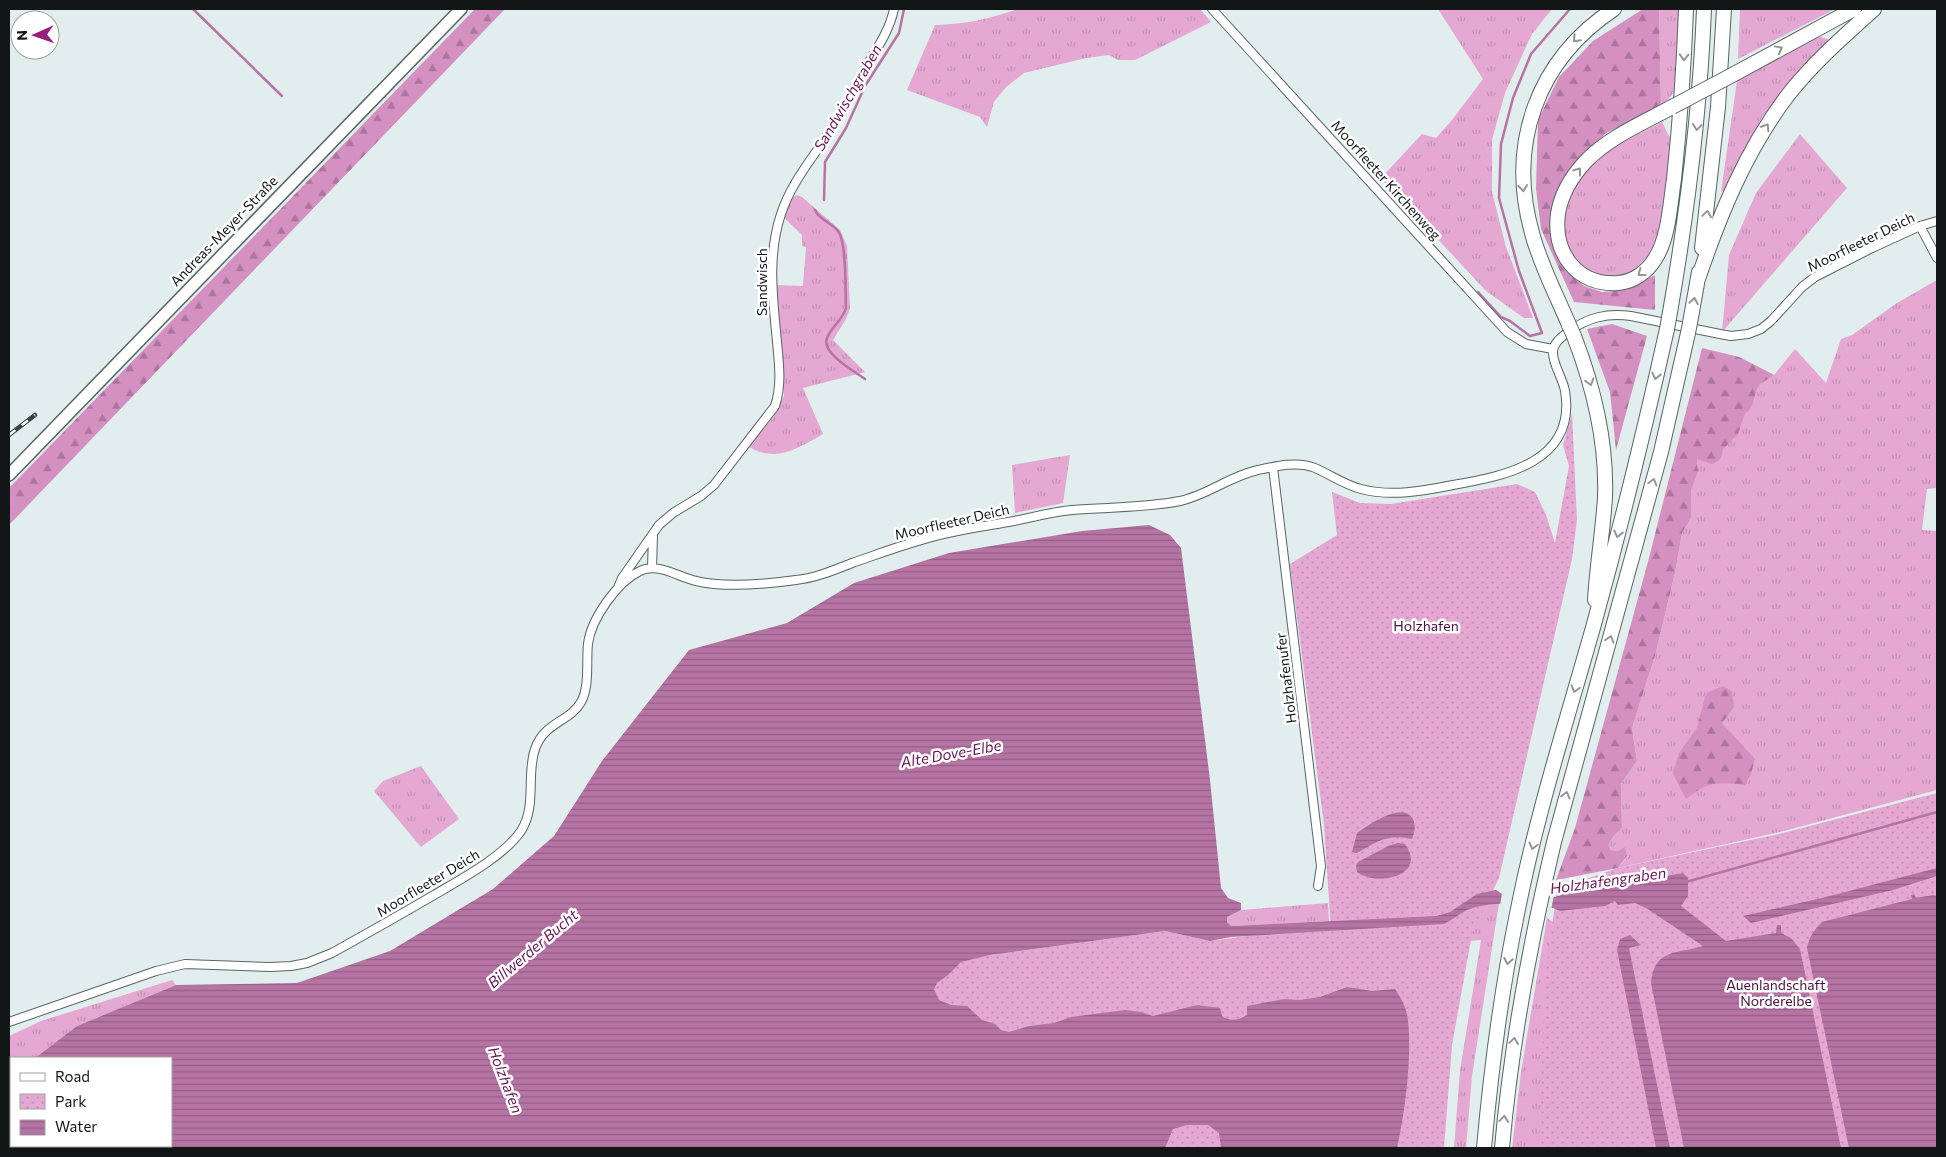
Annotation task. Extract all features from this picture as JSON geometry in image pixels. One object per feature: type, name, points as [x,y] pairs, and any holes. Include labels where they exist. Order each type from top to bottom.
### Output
[{"type":"highway","points":[[1594,625],[1597,565],[1604,518],[1602,434],[1586,366],[1532,233],[1522,181],[1524,152],[1533,109],[1551,73],[1576,40],[1591,25],[1614,9]]},
{"type":"highway","points":[[1686,9],[1683,77],[1678,144],[1666,232],[1661,246],[1647,269],[1635,278],[1609,284],[1589,280],[1567,260],[1560,241],[1558,214],[1567,187],[1575,174],[1595,152],[1672,107],[1736,73],[1854,9]]},
{"type":"highway","points":[[1484,1148],[1498,1019],[1521,893],[1640,448],[1668,324],[1688,200],[1699,109],[1704,9]]},
{"type":"highway","points":[[1502,1148],[1516,1030],[1537,914],[1558,824],[1661,452],[1689,328],[1708,204],[1718,107],[1724,9]]},
{"type":"highway","points":[[1698,279],[1726,203],[1772,118],[1789,95],[1819,61],[1874,9]]},
{"type":"main road","name":"Andreas-Meyer-Straße","points":[[9,475],[461,9]]},
{"type":"street","name":"Sandwisch","points":[[616,590],[622,578],[659,524],[714,485],[775,406],[779,395],[780,379],[772,289],[776,235],[781,212],[797,180],[833,127],[886,31],[894,9]]},
{"type":"street","name":"Moorfleeter Kirchenweg","points":[[1212,9],[1507,332],[1526,344],[1553,349]]},
{"type":"street","name":"Moorfleeter Deich","points":[[9,1022],[178,965],[270,967],[308,963],[332,953],[479,868],[515,838],[524,825],[529,808],[533,757],[536,745],[547,730],[581,703],[591,629],[600,612],[616,590],[636,573],[644,569],[666,570],[696,581],[709,583],[802,580],[901,545],[948,533],[1068,510],[1162,504],[1178,501],[1204,493],[1238,476],[1273,467],[1292,465],[1313,467],[1357,488],[1382,492],[1425,490],[1504,475],[1534,462],[1545,454],[1553,445],[1560,432],[1565,417],[1565,389],[1553,349],[1557,342],[1580,324],[1596,317],[1617,314],[1731,336],[1748,334],[1771,321],[1802,287],[1815,277],[1920,226],[1937,220]]},
{"type":"street","points":[[1920,226],[1937,258]]},
{"type":"street","name":"Holzhafenufer","points":[[1273,467],[1321,866],[1318,886]]},
{"type":"street","points":[[652,568],[653,533]]},
{"type":"green space","points":[[475,9],[505,9],[9,525],[9,488]]},
{"type":"green space","points":[[1018,9],[1200,9],[1211,22],[1135,60],[1118,60],[1109,55],[1086,58],[1024,73],[1006,87],[994,102],[987,127],[980,117],[907,90],[935,25],[977,20]]},
{"type":"green space","points":[[1438,9],[1552,9],[1532,34],[1505,93],[1492,140],[1492,192],[1506,247],[1533,318],[1524,318],[1486,291],[1381,178],[1422,134],[1436,138],[1483,79]]},
{"type":"green space","points":[[1643,9],[1659,9],[1661,107],[1606,133],[1579,160],[1551,217],[1555,248],[1566,270],[1584,286],[1602,292],[1627,290],[1655,275],[1655,310],[1574,302],[1541,229],[1536,189],[1538,120],[1559,77],[1593,41]]},
{"type":"green space","points":[[1659,9],[1680,9],[1678,88],[1661,107]]},
{"type":"green space","points":[[1740,9],[1835,9],[1738,59]]},
{"type":"green space","points":[[1818,36],[1830,40],[1762,117],[1727,188],[1721,192],[1737,81]]},
{"type":"green space","points":[[1662,122],[1669,136],[1674,138],[1665,208],[1654,250],[1631,273],[1614,279],[1587,274],[1569,252],[1563,231],[1565,212],[1570,194],[1585,170],[1618,144]]},
{"type":"green space","points":[[1800,134],[1847,188],[1722,332],[1729,255],[1756,193]]},
{"type":"green space","points":[[797,195],[802,197],[840,230],[847,246],[850,308],[846,319],[833,340],[865,372],[803,388],[823,434],[787,452],[769,454],[749,447],[773,417],[784,396],[777,285],[803,286],[806,247],[802,246],[802,235],[784,218],[792,198]]},
{"type":"green space","points":[[1937,280],[1937,488],[1927,489],[1922,530],[1937,531],[1937,790],[1784,831],[1618,868],[1627,857],[1625,848],[1618,851],[1611,850],[1608,845],[1622,828],[1621,784],[1637,761],[1632,728],[1655,656],[1675,573],[1682,533],[1691,518],[1691,491],[1698,472],[1697,459],[1739,357],[1774,375],[1795,349],[1826,383],[1841,339],[1852,335],[1897,303]]},
{"type":"green space","points":[[1612,324],[1647,336],[1616,450],[1610,392],[1587,329]]},
{"type":"green space","points":[[1702,348],[1739,357],[1774,375],[1760,384],[1753,404],[1745,413],[1738,434],[1723,449],[1719,460],[1712,464],[1697,459],[1698,472],[1691,491],[1691,518],[1682,533],[1675,573],[1655,656],[1632,728],[1637,761],[1621,784],[1622,828],[1608,845],[1611,850],[1618,851],[1625,847],[1627,856],[1618,868],[1556,880],[1575,828],[1649,558]]},
{"type":"green space","name":"Holzhafen","points":[[1572,414],[1577,520],[1572,559],[1499,878],[1472,934],[1452,1045],[1444,1148],[381,1148],[891,973],[990,955],[1165,931],[1210,941],[1285,931],[1331,931],[1324,825],[1290,564],[1337,535],[1332,492],[1360,503],[1391,504],[1517,484],[1535,492],[1546,515],[1555,543],[1569,466],[1563,445]]},
{"type":"green space","points":[[1070,455],[1063,503],[1015,513],[1012,465]]},
{"type":"green space","points":[[1723,686],[1732,691],[1734,707],[1722,723],[1755,759],[1751,774],[1745,785],[1713,784],[1686,799],[1673,774],[1679,753],[1697,728],[1706,693]]},
{"type":"green space","points":[[421,766],[459,819],[421,847],[374,791],[383,781]]},
{"type":"green space","name":"Auenlandschaft Norderelbe","points":[[1937,793],[1937,1148],[1539,1148],[1545,979],[1557,889],[1618,868],[1783,833]]},
{"type":"green space","points":[[1328,903],[1329,921],[1231,926],[1227,922],[1227,917],[1241,910]]},
{"type":"green space","points":[[1499,903],[1472,1076],[1466,1148],[1454,1148],[1460,1071],[1481,940],[1429,945],[1476,907]]},
{"type":"green space","points":[[1547,918],[1568,933],[1636,1148],[1512,1148],[1521,1072]]},
{"type":"green space","points":[[172,980],[176,985],[77,1026],[36,1057],[10,1057],[9,1078],[9,1036],[41,1021]]},
{"type":"water","points":[[1149,525],[1170,535],[1181,548],[1210,780],[1221,888],[1228,898],[1241,903],[1241,910],[1227,917],[1227,922],[1231,926],[1437,916],[1450,912],[1477,894],[1496,890],[1502,894],[1555,897],[1565,893],[1683,873],[1688,878],[1688,896],[1681,906],[1726,941],[1776,933],[1777,925],[1781,925],[1781,933],[1791,938],[1800,949],[1841,1148],[1684,1148],[1651,983],[1653,972],[1662,958],[1669,954],[1703,946],[1646,908],[1635,903],[1618,905],[1615,901],[1605,906],[1560,911],[1553,908],[1520,904],[1488,905],[1467,910],[1444,924],[1231,937],[1210,941],[1165,931],[990,955],[961,962],[937,983],[934,989],[939,1000],[951,1005],[967,1006],[982,1020],[995,1024],[1001,1030],[1009,1032],[1029,1026],[1054,1023],[1071,1017],[1125,1010],[1153,1016],[1197,1005],[1220,1008],[1222,1016],[1234,1020],[1247,1015],[1247,1006],[1284,999],[1300,1000],[1320,997],[1347,987],[1372,991],[1395,989],[1405,1008],[1409,1035],[1407,1085],[1397,1148],[1221,1148],[1219,1133],[1208,1125],[1187,1125],[1173,1129],[1165,1148],[9,1148],[10,1077],[10,1147],[172,1147],[172,1057],[36,1057],[77,1026],[176,985],[297,983],[390,951],[493,889],[554,836],[602,761],[689,650],[787,623],[854,583],[949,553],[1082,531]]},
{"type":"water","points":[[1402,812],[1407,813],[1413,819],[1415,830],[1412,839],[1389,838],[1357,853],[1352,852],[1357,833],[1384,816]]},
{"type":"water","points":[[1398,843],[1405,844],[1410,855],[1410,864],[1405,871],[1397,876],[1387,878],[1366,876],[1357,872],[1356,866],[1358,862],[1388,846]]},
{"type":"water","points":[[1937,868],[1937,876],[1893,890],[1751,923],[1743,916],[1826,897]]},
{"type":"water","points":[[1914,894],[1916,898],[1937,896],[1937,1148],[1849,1148],[1807,948],[1808,944],[1812,934],[1822,922],[1912,899],[1911,895]]},
{"type":"water","points":[[1630,935],[1641,945],[1629,948],[1670,1148],[1656,1148],[1617,950],[1620,939]]},
{"type":"pier","points":[[1502,893],[1554,895],[1551,910],[1500,906]]},
{"type":"waterway","points":[[193,9],[282,96]]},
{"type":"waterway","name":"Sandwischgraben","points":[[824,200],[825,162],[846,128],[865,86],[899,33],[904,9]]},
{"type":"waterway","points":[[1478,292],[1501,317],[1510,321],[1530,336],[1542,333],[1519,271],[1499,198],[1501,144],[1513,98],[1531,54],[1570,9]]},
{"type":"waterway","name":"Sandwischgraben","points":[[815,210],[819,216],[838,231],[843,245],[845,268],[846,308],[842,317],[829,334],[826,344],[833,355],[865,379]]},
{"type":"waterway","name":"Holzhafengraben","points":[[1686,882],[1937,812]]},
{"type":"railway","points":[[9,435],[35,415]]},
{"type":"water label","name":"Alte Dove-Elbe","points":[[951,754]]},
{"type":"water label","name":"Billwerder Bucht","points":[[533,949]]}]
